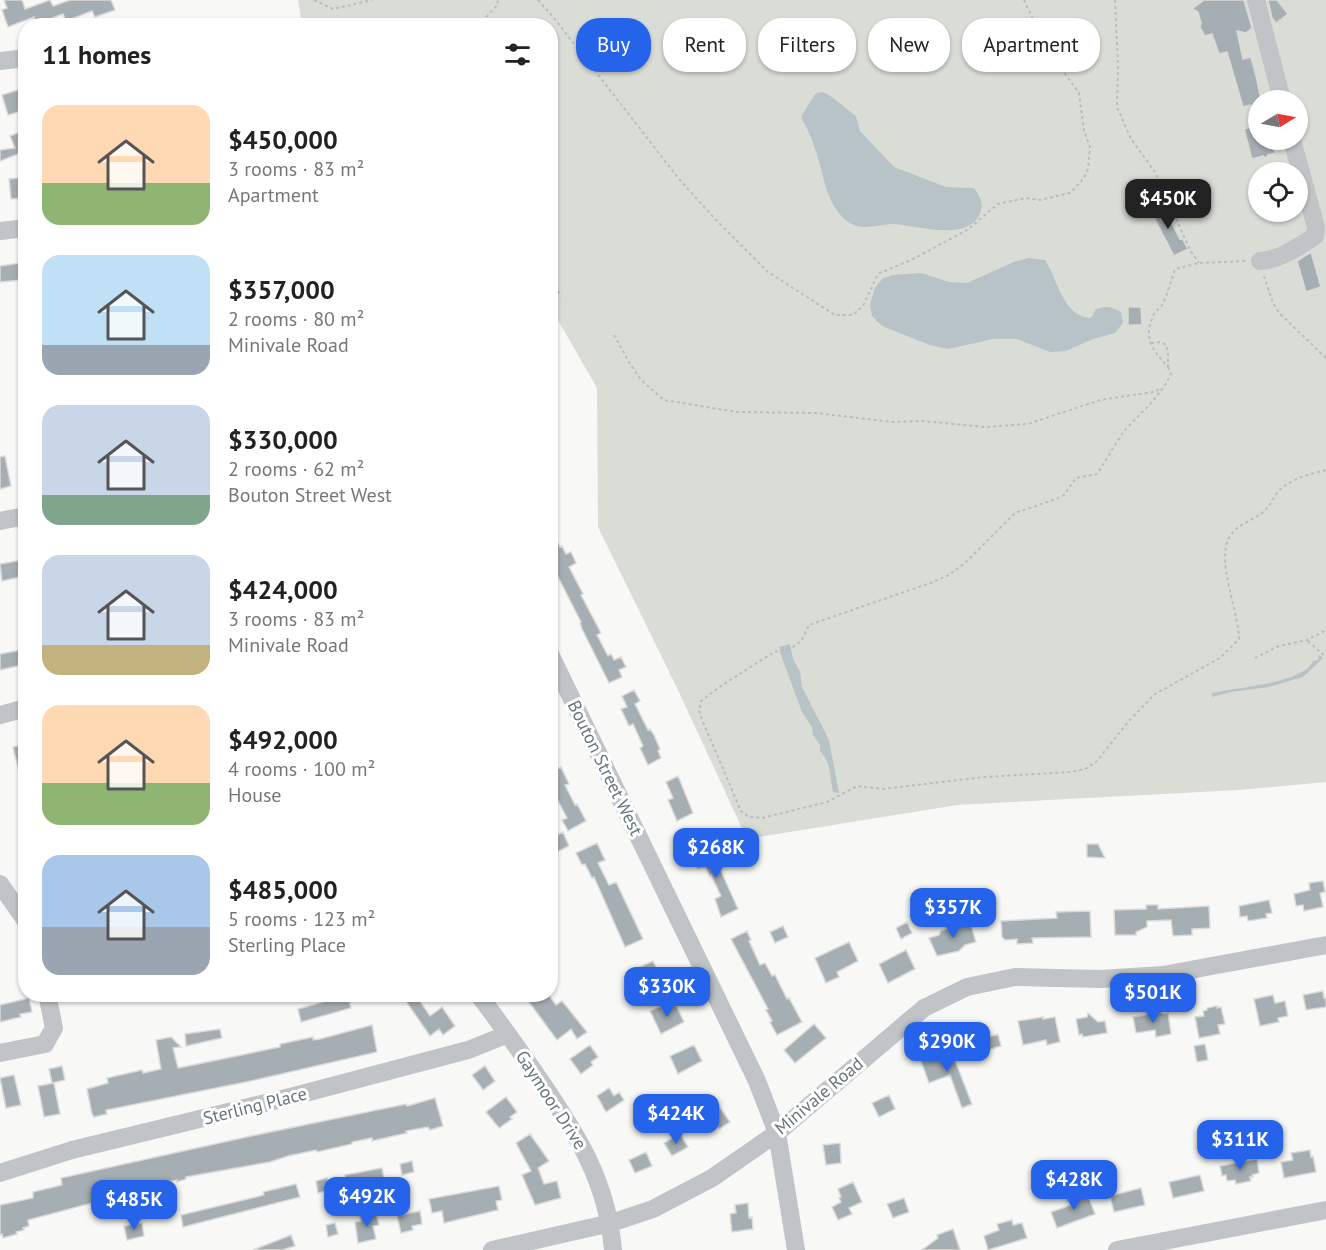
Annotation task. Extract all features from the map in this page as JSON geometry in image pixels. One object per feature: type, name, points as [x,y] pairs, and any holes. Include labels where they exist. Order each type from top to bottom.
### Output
[{"type":"street","points":[[1256,0],[1279,90]]},
{"type":"street","points":[[0,61],[18,59]]},
{"type":"street","points":[[1295,150],[1316,227],[1326,243]]},
{"type":"street","points":[[1260,261],[1270,260],[1293,250],[1315,236],[1316,227]]},
{"type":"street","points":[[0,231],[18,229]]},
{"type":"street","points":[[0,521],[18,518]]},
{"type":"street","name":"Bouton Street West","points":[[558,671],[757,1081],[777,1133],[796,1250]]},
{"type":"street","points":[[0,715],[18,710]]},
{"type":"street","points":[[0,884],[18,910]]},
{"type":"street","name":"Minivale Road","points":[[492,1250],[611,1223],[653,1209],[712,1179],[777,1133],[924,1008],[967,987],[1015,977],[1100,979],[1163,975],[1326,945]]},
{"type":"street","points":[[0,1053],[45,1044],[54,1028],[49,1002]]},
{"type":"street","name":"Gaymoor Drive","points":[[484,1002],[575,1131],[595,1172],[611,1223],[613,1250]]},
{"type":"street","name":"Sterling Place","points":[[0,1173],[72,1150],[294,1096],[468,1050],[508,1034]]},
{"type":"street","points":[[1117,1250],[1326,1210]]},
{"type":"path","points":[[314,0],[333,9],[372,0]]},
{"type":"path","points":[[485,18],[497,5],[498,0]]},
{"type":"path","points":[[538,0],[552,18]]},
{"type":"path","points":[[558,25],[679,179],[716,220],[768,272],[835,315],[845,316],[859,311],[878,274],[913,259],[967,230],[999,204],[1026,198],[1040,200],[1070,193],[1084,178],[1088,169],[1089,147],[1084,131],[1079,93],[1048,51],[1024,0]]},
{"type":"path","points":[[1115,0],[1118,64],[1117,107],[1131,138],[1155,172],[1190,250],[1199,264]]},
{"type":"path","points":[[1326,358],[1280,314],[1273,303],[1260,261],[1199,264],[1175,269],[1168,291],[1161,307],[1154,314],[1148,333],[1153,350],[1171,374],[1164,387],[1124,431],[1097,474],[1076,477],[1064,495],[1015,513],[965,563],[949,575],[809,625],[801,641],[794,646],[774,652],[721,686],[701,702],[699,711],[703,722],[741,811],[749,817],[762,818],[828,802],[857,786],[882,789],[985,777],[1070,772],[1096,762],[1128,722],[1155,694],[1220,657],[1239,639],[1239,627],[1226,557],[1229,537],[1267,508],[1283,487],[1304,475],[1326,470]]},
{"type":"path","points":[[558,291],[562,296]]},
{"type":"path","points":[[614,335],[641,380],[664,400],[737,412],[816,413],[892,422],[923,421],[985,428],[1028,424],[1100,400],[1153,392],[1164,387]]},
{"type":"path","points":[[1151,343],[1161,342],[1166,345],[1168,367]]},
{"type":"path","points":[[1255,658],[1279,646],[1307,640],[1326,630]]},
{"type":"path","points":[[1307,640],[1326,657]]},
{"type":"shaded area","points":[[298,0],[1326,0],[1326,782],[1239,790],[957,805],[747,839],[678,690],[598,527],[597,388],[558,320],[558,18],[301,18]]},
{"type":"shaded area","points":[[822,92],[856,116],[860,131],[894,167],[946,187],[974,188],[980,197],[982,206],[974,222],[954,230],[942,230],[895,224],[865,227],[853,225],[847,221],[839,214],[829,196],[813,142],[801,117],[815,94]]},
{"type":"shaded area","points":[[1028,258],[1045,260],[1067,303],[1080,315],[1089,318],[1095,310],[1108,307],[1121,312],[1123,323],[1115,333],[1093,339],[1066,351],[1050,352],[1017,339],[993,339],[948,349],[930,345],[882,326],[872,316],[870,304],[875,288],[882,279],[892,275],[921,273],[949,282],[967,283]]},
{"type":"shaded area","points":[[790,644],[793,659],[800,672],[802,687],[829,740],[839,793],[833,792],[830,770],[820,751],[820,745],[813,735],[812,727],[802,712],[781,655],[779,647]]},
{"type":"shaded area","points":[[1319,655],[1323,658],[1303,677],[1269,687],[1212,697],[1212,693],[1283,680],[1296,675],[1307,669],[1313,661],[1318,660]]},
{"type":"building","points":[[4,0],[22,0],[25,9],[50,0],[53,6],[70,0],[111,0],[115,10],[95,17],[92,11],[74,18],[65,18],[63,14],[52,18],[18,18],[18,23],[8,27],[2,10],[7,8]]},
{"type":"building","points":[[1204,0],[1244,0],[1252,28],[1246,33],[1237,31],[1243,59],[1251,57],[1259,90],[1248,90],[1248,106],[1243,107],[1227,52],[1219,54],[1212,34],[1205,36],[1200,27],[1198,12],[1192,9]]},
{"type":"building","points":[[1268,0],[1277,0],[1288,14],[1276,23],[1272,18]]},
{"type":"building","points":[[18,90],[18,112],[8,115],[2,95]]},
{"type":"building","points":[[1248,128],[1248,144],[1244,129]]},
{"type":"building","points":[[18,133],[18,154],[0,161],[0,150],[15,148],[10,136]]},
{"type":"building","points":[[1250,150],[1274,150],[1275,153],[1266,158],[1263,156],[1252,159]]},
{"type":"building","points":[[18,178],[18,199],[11,199],[9,179]]},
{"type":"building","points":[[1161,202],[1180,239],[1182,238],[1188,249],[1174,256],[1149,208]]},
{"type":"building","points":[[1311,252],[1321,287],[1306,292],[1297,261]]},
{"type":"building","points":[[18,263],[18,280],[0,282],[0,266]]},
{"type":"building","points":[[1128,307],[1141,307],[1142,325],[1128,325]]},
{"type":"building","points":[[5,456],[11,486],[0,489],[0,457]]},
{"type":"building","points":[[558,543],[566,554],[571,552],[576,563],[569,567],[601,633],[597,635],[608,656],[611,654],[614,660],[621,657],[626,667],[619,670],[622,677],[609,683],[582,629],[581,622],[558,577]]},
{"type":"building","points":[[18,561],[18,578],[2,581],[0,564]]},
{"type":"building","points":[[18,651],[18,666],[0,670],[0,654]]},
{"type":"building","points":[[634,690],[640,701],[635,704],[660,749],[658,751],[661,758],[648,765],[640,748],[643,746],[633,724],[629,726],[621,709],[627,707],[622,696]]},
{"type":"building","points":[[18,746],[18,768],[13,747]]},
{"type":"building","points":[[561,767],[569,784],[565,785],[586,821],[568,831],[562,820],[567,818],[558,801],[558,768]]},
{"type":"building","points":[[678,776],[693,813],[677,821],[668,800],[673,798],[666,782]]},
{"type":"building","points":[[563,832],[569,846],[558,852],[558,834]]},
{"type":"building","points":[[597,843],[605,860],[598,863],[609,885],[616,882],[643,939],[625,947],[594,877],[592,878],[585,864],[582,865],[576,853]]},
{"type":"building","points":[[1087,844],[1098,844],[1105,858],[1087,857]]},
{"type":"building","points":[[703,846],[705,850],[709,848],[712,851],[738,909],[721,917],[715,899],[721,896],[711,875],[705,866],[698,869],[690,852]]},
{"type":"building","points":[[1323,881],[1325,892],[1320,893],[1323,907],[1304,911],[1303,905],[1296,906],[1294,894],[1310,890],[1309,883]]},
{"type":"building","points":[[1269,900],[1272,913],[1266,914],[1267,918],[1248,921],[1247,916],[1240,917],[1239,906]]},
{"type":"building","points":[[1146,905],[1158,905],[1158,909],[1209,906],[1210,928],[1192,929],[1192,935],[1173,936],[1171,920],[1147,921],[1147,927],[1136,932],[1136,935],[1115,935],[1114,910],[1146,909]]},
{"type":"building","points":[[1090,911],[1091,937],[1032,938],[1033,943],[1017,944],[1017,939],[1005,940],[1002,937],[1001,921],[1057,918],[1056,912]]},
{"type":"building","points":[[907,922],[912,933],[901,939],[896,928]]},
{"type":"building","points":[[970,922],[976,942],[965,945],[959,951],[937,956],[929,938],[939,935],[941,931]]},
{"type":"building","points":[[783,926],[788,937],[775,943],[770,932]]},
{"type":"building","points":[[747,931],[760,965],[765,963],[772,976],[775,975],[802,1022],[777,1035],[770,1022],[772,1021],[766,1010],[768,1009],[731,939]]},
{"type":"building","points":[[849,942],[858,961],[837,972],[839,977],[826,983],[815,958]]},
{"type":"building","points":[[906,950],[915,969],[888,983],[879,964]]},
{"type":"building","points":[[653,961],[661,977],[650,983],[653,989],[642,994],[639,988],[636,990],[629,976],[641,971],[640,967]]},
{"type":"building","points":[[1323,991],[1324,998],[1326,997],[1326,1007],[1306,1010],[1303,995]]},
{"type":"building","points":[[1273,995],[1275,1003],[1285,1001],[1288,1016],[1278,1018],[1279,1022],[1260,1026],[1254,999]]},
{"type":"building","points":[[18,1001],[30,1002],[32,1012],[0,1022],[0,1005]]},
{"type":"building","points":[[562,1001],[587,1032],[577,1039],[571,1029],[557,1040],[529,1002],[554,1002],[556,1005]]},
{"type":"building","points":[[323,1002],[350,1002],[351,1008],[301,1022],[298,1009]]},
{"type":"building","points":[[407,1002],[420,1002],[430,1016],[442,1007],[455,1026],[443,1035],[439,1029],[430,1036]]},
{"type":"building","points":[[676,1005],[684,1022],[661,1034],[650,1011],[661,1006],[663,1011]]},
{"type":"building","points":[[1217,1006],[1217,1008],[1221,1007],[1225,1024],[1218,1025],[1220,1034],[1199,1038],[1195,1017],[1204,1016],[1203,1011]]},
{"type":"building","points":[[1162,1012],[1163,1014],[1168,1013],[1171,1034],[1156,1037],[1155,1030],[1136,1033],[1133,1017]]},
{"type":"building","points":[[1088,1013],[1098,1022],[1105,1021],[1107,1033],[1083,1037],[1082,1034],[1079,1035],[1076,1019],[1087,1017]]},
{"type":"building","points":[[1043,1017],[1043,1019],[1055,1017],[1060,1042],[1047,1045],[1046,1040],[1023,1045],[1018,1021]]},
{"type":"building","points":[[814,1024],[826,1038],[795,1063],[784,1050]]},
{"type":"building","points":[[372,1025],[377,1052],[246,1082],[106,1110],[107,1114],[94,1117],[92,1114],[87,1089],[108,1083],[107,1078],[142,1070],[143,1073],[161,1069],[156,1040],[171,1037],[181,1047],[173,1048],[178,1068],[280,1047],[280,1044],[313,1037],[313,1040],[320,1039]]},
{"type":"building","points":[[986,1026],[989,1037],[998,1034],[1001,1046],[985,1051],[983,1044],[970,1048],[966,1033]]},
{"type":"building","points":[[220,1029],[222,1038],[186,1046],[185,1034]]},
{"type":"building","points":[[1205,1044],[1208,1060],[1197,1062],[1194,1046]]},
{"type":"building","points":[[590,1045],[598,1057],[591,1062],[593,1065],[581,1074],[570,1059]]},
{"type":"building","points":[[694,1045],[702,1061],[678,1074],[670,1056]]},
{"type":"building","points":[[950,1048],[972,1104],[962,1108],[950,1075],[929,1083],[921,1061]]},
{"type":"building","points":[[62,1066],[65,1080],[52,1083],[49,1069]]},
{"type":"building","points":[[485,1066],[495,1081],[483,1090],[472,1075]]},
{"type":"building","points":[[14,1075],[21,1105],[6,1108],[0,1078]]},
{"type":"building","points":[[54,1083],[60,1114],[44,1117],[38,1086]]},
{"type":"building","points":[[609,1088],[614,1096],[619,1092],[624,1100],[606,1112],[597,1096]]},
{"type":"building","points":[[889,1095],[895,1109],[879,1117],[872,1103]]},
{"type":"building","points":[[506,1097],[517,1112],[510,1117],[512,1119],[499,1128],[486,1112]]},
{"type":"building","points":[[435,1098],[443,1126],[430,1130],[428,1127],[406,1131],[407,1133],[372,1141],[372,1138],[352,1142],[352,1144],[288,1156],[270,1162],[186,1177],[177,1182],[177,1180],[158,1184],[159,1187],[103,1197],[96,1202],[28,1220],[29,1226],[16,1232],[17,1234],[3,1238],[2,1234],[0,1235],[0,1205],[33,1198],[33,1192],[62,1185],[61,1178],[251,1136],[406,1104],[407,1106]]},
{"type":"building","points":[[714,1099],[730,1122],[719,1129],[714,1122],[705,1128],[695,1112]]},
{"type":"building","points":[[530,1134],[549,1161],[538,1168],[544,1184],[557,1181],[561,1198],[535,1205],[522,1175],[531,1171],[516,1143]]},
{"type":"building","points":[[680,1134],[688,1147],[672,1156],[664,1143]]},
{"type":"building","points":[[840,1143],[841,1163],[826,1165],[823,1145]]},
{"type":"building","points":[[1310,1150],[1316,1172],[1284,1178],[1281,1162],[1293,1160],[1291,1153]]},
{"type":"building","points":[[646,1152],[652,1166],[635,1173],[629,1160]]},
{"type":"building","points":[[1257,1159],[1259,1173],[1250,1177],[1251,1181],[1236,1184],[1235,1180],[1227,1181],[1226,1175],[1222,1176],[1220,1166]]},
{"type":"building","points":[[412,1161],[414,1172],[402,1175],[400,1164]]},
{"type":"building","points":[[382,1168],[384,1179],[347,1185],[345,1175]]},
{"type":"building","points":[[1200,1175],[1204,1191],[1173,1198],[1169,1182]]},
{"type":"building","points":[[327,1178],[330,1190],[318,1193],[316,1181]]},
{"type":"building","points":[[853,1182],[862,1202],[849,1208],[852,1214],[838,1220],[832,1207],[841,1202],[838,1189]]},
{"type":"building","points":[[296,1184],[300,1197],[183,1227],[181,1215],[264,1195],[263,1192]]},
{"type":"building","points":[[499,1186],[502,1200],[496,1201],[498,1210],[444,1223],[442,1211],[432,1213],[429,1199]]},
{"type":"building","points":[[1141,1188],[1145,1205],[1114,1212],[1110,1196]]},
{"type":"building","points":[[1087,1193],[1095,1214],[1057,1228],[1051,1212],[1074,1204],[1072,1199]]},
{"type":"building","points":[[904,1198],[909,1212],[893,1218],[887,1204]]},
{"type":"building","points":[[748,1203],[749,1218],[752,1217],[753,1229],[732,1232],[730,1214],[736,1213],[735,1205]]},
{"type":"building","points":[[420,1211],[422,1224],[412,1226],[413,1230],[401,1233],[397,1216]]},
{"type":"building","points":[[376,1213],[379,1225],[373,1226],[376,1239],[358,1243],[355,1222],[361,1221],[361,1217]]},
{"type":"building","points":[[1012,1220],[1013,1225],[1022,1223],[1027,1238],[988,1250],[984,1236],[999,1230],[997,1224]]},
{"type":"building","points":[[142,1223],[144,1236],[127,1240],[124,1226]]},
{"type":"building","points":[[335,1223],[338,1234],[328,1237],[326,1225]]},
{"type":"building","points":[[953,1229],[960,1250],[922,1250],[938,1238],[937,1235]]},
{"type":"building","points":[[291,1235],[295,1246],[282,1250],[253,1250]]}]
